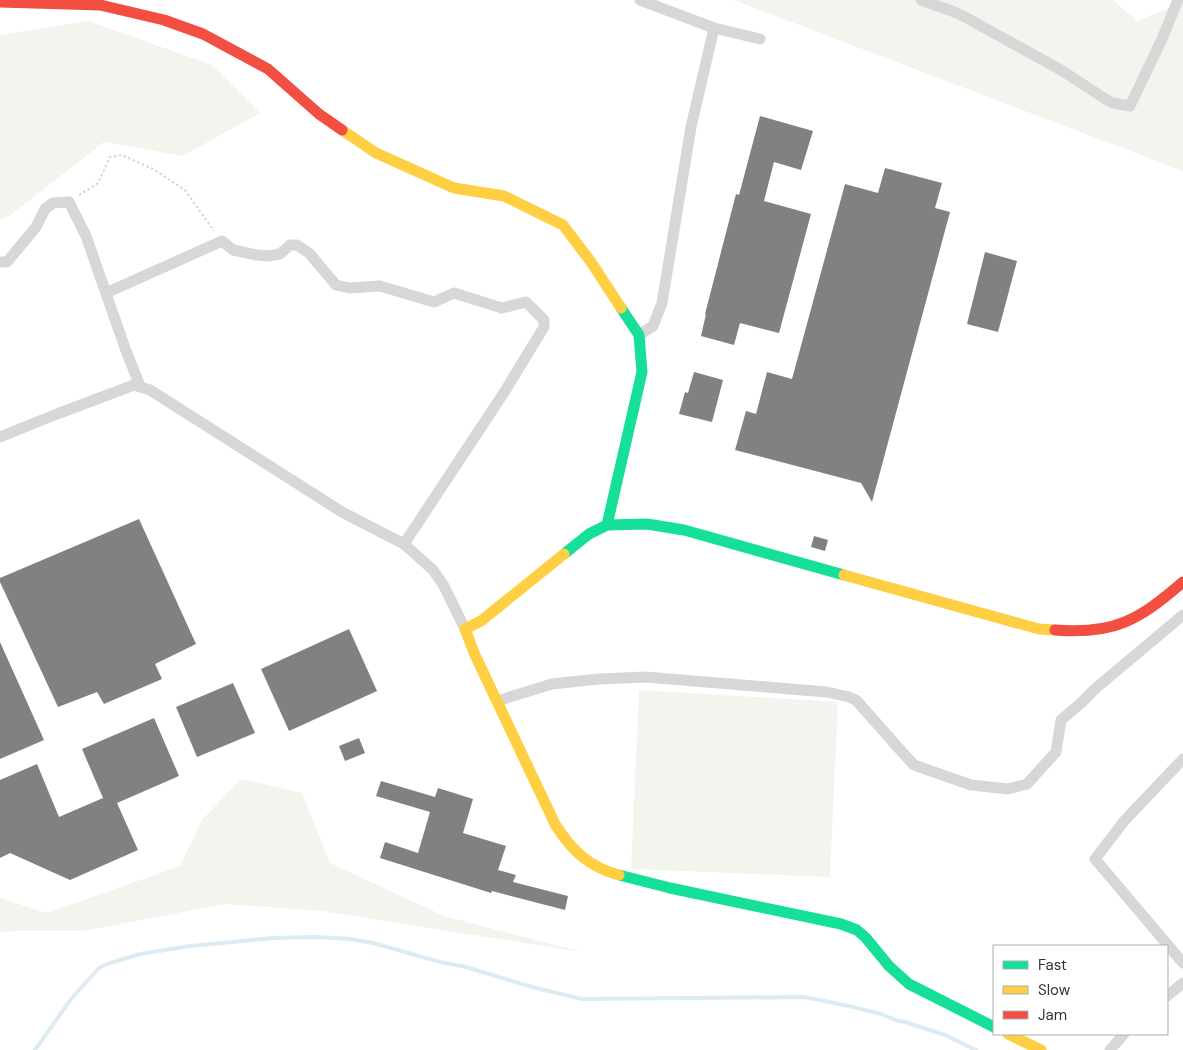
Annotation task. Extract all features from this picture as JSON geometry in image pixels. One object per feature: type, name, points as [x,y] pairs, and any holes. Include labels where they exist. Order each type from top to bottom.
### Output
[{"type":"street","points":[[640,0],[714,28],[760,39]]},
{"type":"street","points":[[921,0],[965,17],[1061,70],[1107,100],[1130,106],[1162,39],[1178,0]]},
{"type":"street","points":[[0,2],[100,5],[164,20],[203,34],[268,69],[319,114],[376,153],[454,188],[504,196],[563,226],[591,262],[639,335],[642,372],[607,525]]},
{"type":"street","points":[[639,335],[653,326],[662,303],[691,127],[714,28]]},
{"type":"street","points":[[0,262],[7,262],[36,227],[45,209],[53,203],[69,202],[86,236],[140,386]]},
{"type":"street","points":[[106,293],[222,241],[233,250],[268,256],[280,254],[290,245],[296,245],[309,252],[336,285],[349,288],[380,286],[434,302],[454,293],[502,308],[526,302],[544,320],[544,327],[510,383],[404,544]]},
{"type":"street","points":[[0,437],[123,388],[134,385],[150,390],[342,512],[404,544],[433,570],[444,586],[538,789],[565,840],[580,855],[594,865],[609,872],[670,888],[842,924],[857,930],[889,966],[910,984],[993,1026]]},
{"type":"street","points":[[464,629],[481,621],[589,534],[607,525],[647,524],[684,530],[1039,629],[1082,631],[1125,623],[1167,596],[1183,582]]},
{"type":"street","points":[[497,701],[552,684],[598,679],[645,677],[827,692],[849,696],[856,700],[914,765],[971,785],[1008,789],[1027,784],[1056,752],[1061,720],[1183,615]]},
{"type":"street","points":[[1183,759],[1125,820],[1095,859],[1183,963]]},
{"type":"street","points":[[1168,995],[1183,983]]},
{"type":"street","points":[[1010,1035],[1041,1050]]},
{"type":"street","points":[[1110,1050],[1123,1035]]},
{"type":"path","points":[[69,202],[98,183],[110,157],[122,155],[153,169],[185,190],[222,241]]},
{"type":"shaded area","points":[[734,0],[1113,0],[1137,21],[1183,2],[1183,171]]},
{"type":"shaded area","points":[[88,21],[212,65],[260,113],[183,156],[104,142],[9,216],[0,220],[0,35]]},
{"type":"shaded area","points":[[639,690],[838,702],[830,877],[631,869]]},
{"type":"shaded area","points":[[241,779],[302,793],[330,863],[444,916],[581,952],[322,911],[225,904],[83,931],[0,932],[0,898],[47,913],[180,866],[202,820]]},
{"type":"building","points":[[760,116],[813,131],[801,170],[774,162],[764,201],[811,214],[779,333],[740,323],[734,345],[701,336],[736,194],[739,195]]},
{"type":"building","points":[[885,168],[942,183],[935,208],[950,212],[872,502],[861,483],[735,450],[746,411],[756,414],[767,372],[792,379],[845,184],[878,193]]},
{"type":"building","points":[[985,252],[1017,261],[998,332],[967,324]]},
{"type":"building","points":[[694,372],[723,380],[712,422],[679,414],[685,392],[688,393]]},
{"type":"building","points":[[139,519],[196,644],[155,664],[162,679],[104,704],[97,692],[58,707],[0,582],[0,578]]},
{"type":"building","points":[[814,536],[828,540],[825,551],[811,547]]},
{"type":"building","points":[[349,629],[377,691],[289,731],[261,669]]},
{"type":"building","points":[[0,642],[44,740],[0,759]]},
{"type":"building","points":[[233,683],[255,733],[197,757],[176,707]]},
{"type":"building","points":[[154,718],[179,776],[117,803],[138,850],[70,880],[10,853],[0,858],[0,780],[37,764],[59,817],[103,798],[82,749]]},
{"type":"building","points":[[359,738],[365,753],[345,761],[339,746]]},
{"type":"building","points":[[381,781],[435,797],[438,788],[473,799],[463,833],[506,846],[498,870],[516,875],[513,882],[568,896],[565,910],[492,891],[491,893],[380,858],[385,842],[418,853],[430,812],[376,796]]},
{"type":"waterway","points":[[35,1050],[71,999],[99,968],[107,964],[140,954],[190,946],[273,938],[315,937],[351,939],[373,943],[582,999],[804,997],[881,1014],[945,1035],[976,1050]]},
{"type":"traffic: fast","points":[[607,525],[642,372],[639,335],[621,308]]},
{"type":"traffic: fast","points":[[564,554],[589,534],[607,525],[647,524],[684,530],[844,575]]},
{"type":"traffic: fast","points":[[619,875],[670,888],[841,924],[857,930],[889,966],[909,984],[993,1026]]},
{"type":"traffic: slow","points":[[342,130],[376,153],[454,188],[504,196],[563,225],[591,262],[621,308]]},
{"type":"traffic: slow","points":[[564,554],[481,621],[465,629],[475,655],[555,824],[568,842],[582,856],[608,872],[619,875]]},
{"type":"traffic: slow","points":[[844,575],[1039,629],[1055,630]]},
{"type":"traffic: slow","points":[[1010,1035],[1041,1050]]},
{"type":"traffic: jam","points":[[0,2],[100,5],[164,20],[203,34],[268,69],[319,114],[342,130]]},
{"type":"traffic: jam","points":[[1055,630],[1094,630],[1125,622],[1153,606],[1183,582]]}]
